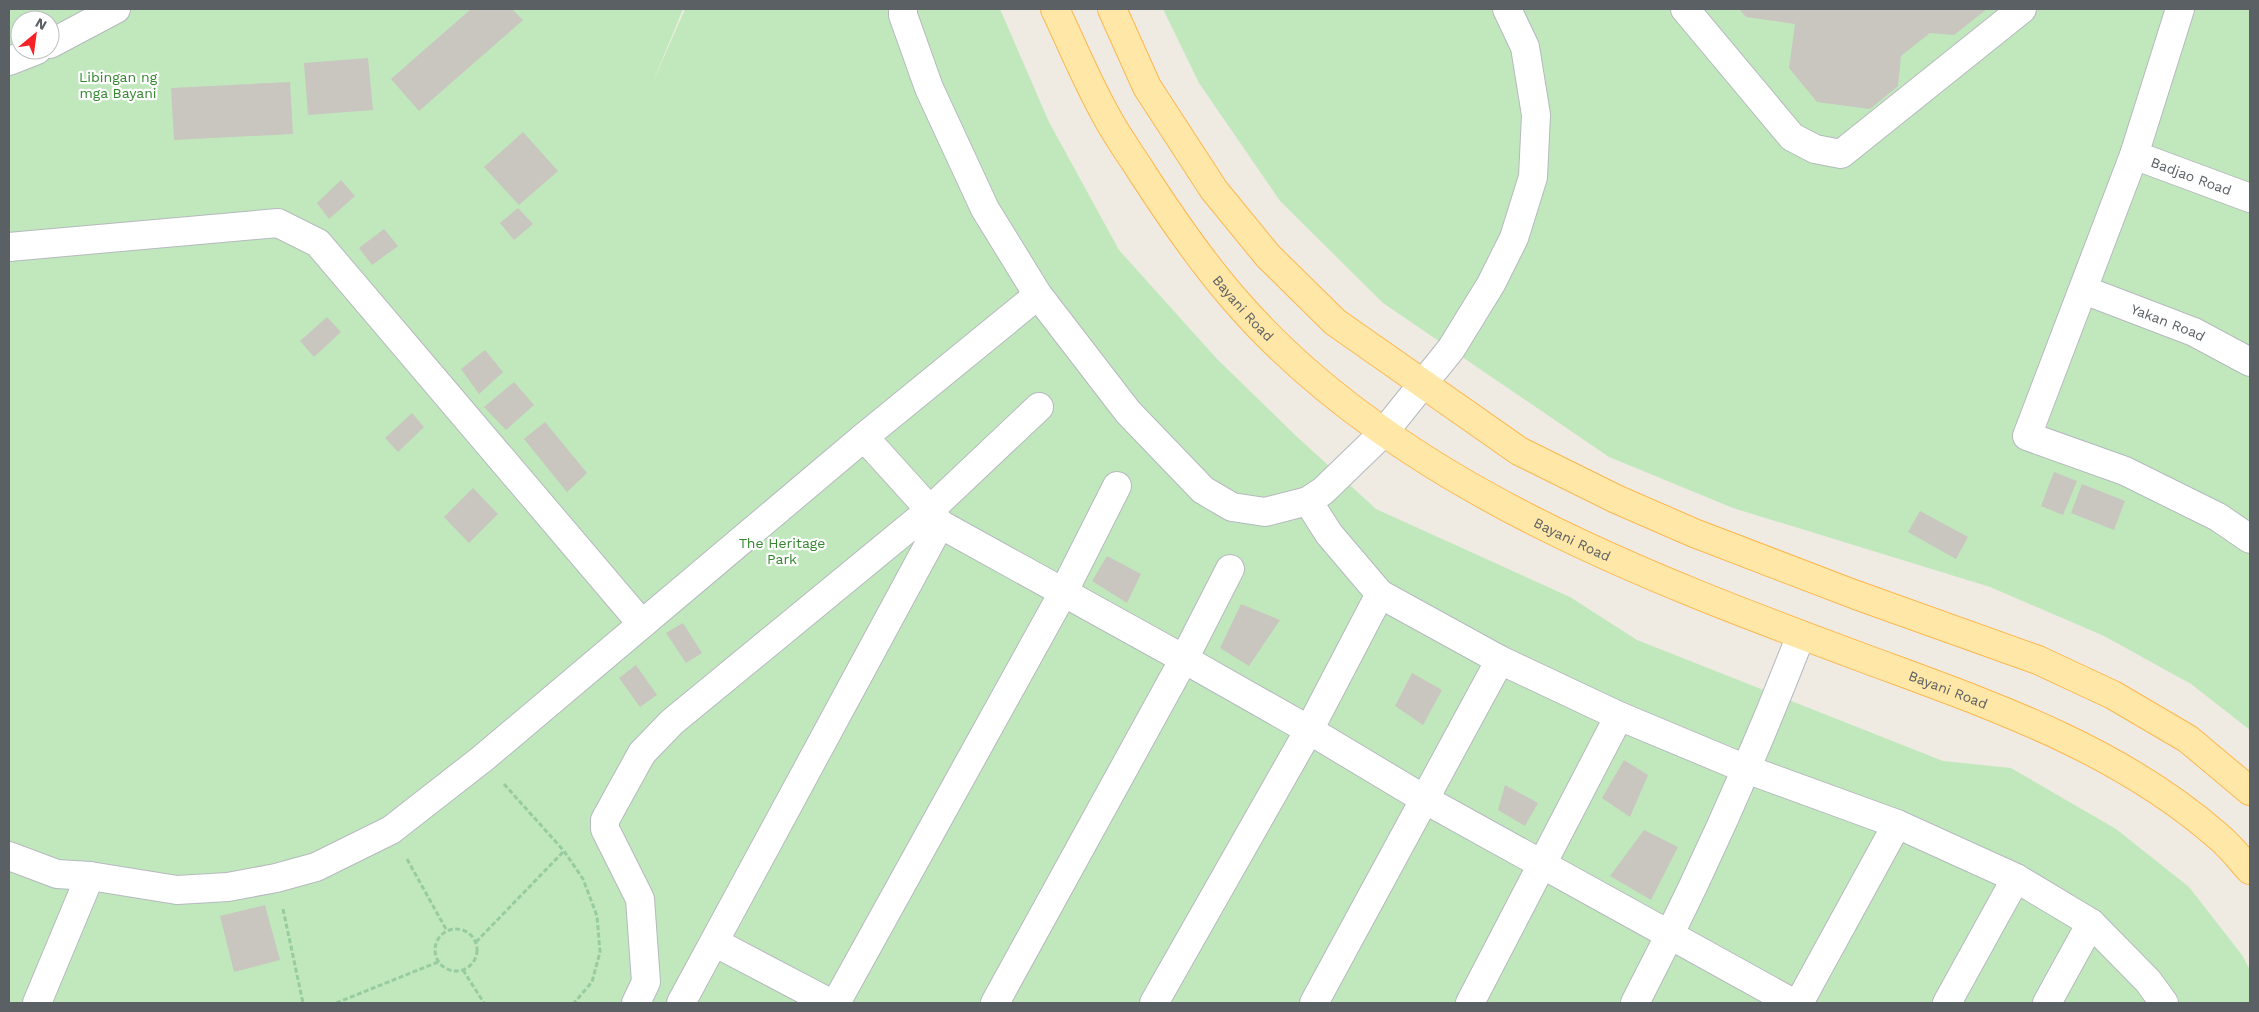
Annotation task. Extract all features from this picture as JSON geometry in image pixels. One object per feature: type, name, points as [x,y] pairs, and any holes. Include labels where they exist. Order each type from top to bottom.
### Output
[{"type":"main road","name":"Bayani Road","points":[[1055,9],[1108,120],[1176,226],[1236,302],[1305,371],[1384,432],[1488,497],[1600,554],[1682,590],[2017,716],[2086,748],[2159,789],[2221,838],[2250,870]]},
{"type":"main road","points":[[1112,9],[1147,86],[1214,190],[1262,249],[1335,322],[1519,451],[1616,499],[1694,532],[1856,595],[2038,660],[2113,695],[2188,739],[2250,791]]},
{"type":"street","points":[[60,39],[116,9]]},
{"type":"street","points":[[903,9],[903,15],[929,88],[985,209],[1038,296],[1128,412],[1203,490],[1232,507],[1265,512],[1308,502],[1323,491],[1384,432],[1450,349],[1491,284],[1514,238],[1533,177],[1536,115],[1526,47],[1507,9]]},
{"type":"street","points":[[1685,9],[1792,137],[1815,149],[1841,154],[2022,9]]},
{"type":"street","points":[[2180,9],[2134,155],[2027,436],[2125,471],[2218,517],[2250,539]]},
{"type":"street","name":"Badjao Road","points":[[2134,155],[2250,198]]},
{"type":"street","points":[[9,247],[278,224],[318,244],[642,624]]},
{"type":"street","name":"Yakan Road","points":[[2084,290],[2194,332],[2250,362]]},
{"type":"street","points":[[9,856],[57,874],[90,876],[177,890],[228,887],[276,878],[316,867],[391,830],[482,759],[864,438],[1038,296]]},
{"type":"street","points":[[636,1003],[646,982],[640,899],[605,829],[605,820],[642,753],[672,722],[935,517],[1039,408]]},
{"type":"street","points":[[864,438],[935,517],[1309,730],[1424,799],[1794,1003]]},
{"type":"street","points":[[836,1003],[1064,591],[1117,486]]},
{"type":"street","points":[[1308,502],[1329,534],[1380,594],[1500,660],[1619,716],[1746,769],[1897,824],[2016,878],[2091,923],[2148,981],[2164,1003]]},
{"type":"street","points":[[681,1003],[716,943],[935,517]]},
{"type":"street","points":[[996,1003],[1184,658],[1230,569]]},
{"type":"street","points":[[1154,1003],[1309,730],[1380,594]]},
{"type":"street","points":[[1635,1003],[1670,936],[1746,769],[1801,635]]},
{"type":"street","points":[[1314,1003],[1500,660]]},
{"type":"street","points":[[1470,1003],[1544,864],[1619,716]]},
{"type":"street","points":[[1799,1003],[1897,824]]},
{"type":"street","points":[[37,1003],[90,876]]},
{"type":"street","points":[[1947,1003],[2016,878]]},
{"type":"street","points":[[2047,1003],[2091,923]]},
{"type":"street","points":[[716,943],[830,1003]]},
{"type":"path","points":[[482,759],[564,851],[583,879],[597,916],[600,952],[592,982],[574,1003]]},
{"type":"path","points":[[391,830],[447,931]]},
{"type":"path","points":[[475,942],[564,851]]},
{"type":"path","points":[[276,878],[303,1003]]},
{"type":"path","points":[[458,929],[470,934],[475,942],[477,952],[474,962],[463,970],[449,970],[438,962],[436,954],[437,941],[447,931],[458,929]]},
{"type":"path","points":[[336,1003],[438,962]]},
{"type":"path","points":[[463,970],[484,1003]]},
{"type":"green space","name":"The Heritage Park","points":[[9,9],[683,9],[652,84],[685,9],[1000,9],[1049,122],[1119,250],[1217,359],[1294,434],[1376,509],[1570,597],[1637,640],[1943,761],[2011,768],[2116,829],[2189,887],[2242,955],[2250,970],[2250,1003],[9,1003]]},
{"type":"green space","points":[[1163,9],[2250,9],[2250,730],[2191,684],[2104,636],[1990,587],[1733,508],[1609,457],[1383,303],[1280,201],[1199,83]]},
{"type":"building","points":[[471,9],[512,9],[523,20],[419,111],[391,79]]},
{"type":"building","points":[[1739,9],[1987,9],[1954,35],[1930,33],[1901,56],[1898,86],[1870,109],[1817,102],[1789,68],[1795,24],[1746,17]]},
{"type":"building","points":[[368,58],[373,110],[308,115],[304,63]]},
{"type":"building","points":[[290,82],[293,134],[174,140],[171,88]]},
{"type":"building","points":[[523,132],[558,171],[519,205],[484,167]]},
{"type":"building","points":[[341,180],[355,196],[329,219],[317,203]]},
{"type":"building","points":[[518,208],[533,224],[514,240],[500,223]]},
{"type":"building","points":[[384,229],[398,246],[372,265],[359,248]]},
{"type":"building","points":[[327,317],[341,332],[314,357],[300,341]]},
{"type":"building","points":[[485,350],[503,372],[479,394],[461,369]]},
{"type":"building","points":[[514,382],[534,405],[506,430],[484,407]]},
{"type":"building","points":[[412,413],[424,427],[398,452],[385,438]]},
{"type":"building","points":[[545,422],[587,473],[567,492],[524,439]]},
{"type":"building","points":[[2054,472],[2077,481],[2063,515],[2041,506]]},
{"type":"building","points":[[2082,484],[2125,501],[2114,530],[2071,513]]},
{"type":"building","points":[[473,488],[498,514],[469,543],[444,517]]},
{"type":"building","points":[[1920,511],[1968,537],[1956,559],[1908,532]]},
{"type":"building","points":[[1107,556],[1141,574],[1127,603],[1092,581]]},
{"type":"building","points":[[1241,604],[1280,620],[1249,666],[1220,648]]},
{"type":"building","points":[[683,623],[702,653],[686,663],[666,633]]},
{"type":"building","points":[[636,665],[657,695],[640,707],[619,678]]},
{"type":"building","points":[[1412,673],[1442,690],[1423,725],[1395,706]]},
{"type":"building","points":[[1624,760],[1648,775],[1630,817],[1602,798]]},
{"type":"building","points":[[1505,785],[1538,803],[1525,826],[1498,810]]},
{"type":"building","points":[[1644,830],[1678,847],[1651,900],[1610,876]]},
{"type":"building","points":[[265,905],[280,960],[234,972],[220,916]]},
{"type":"park label","name":"Libingan ng mga Bayani","points":[[118,86]]}]
